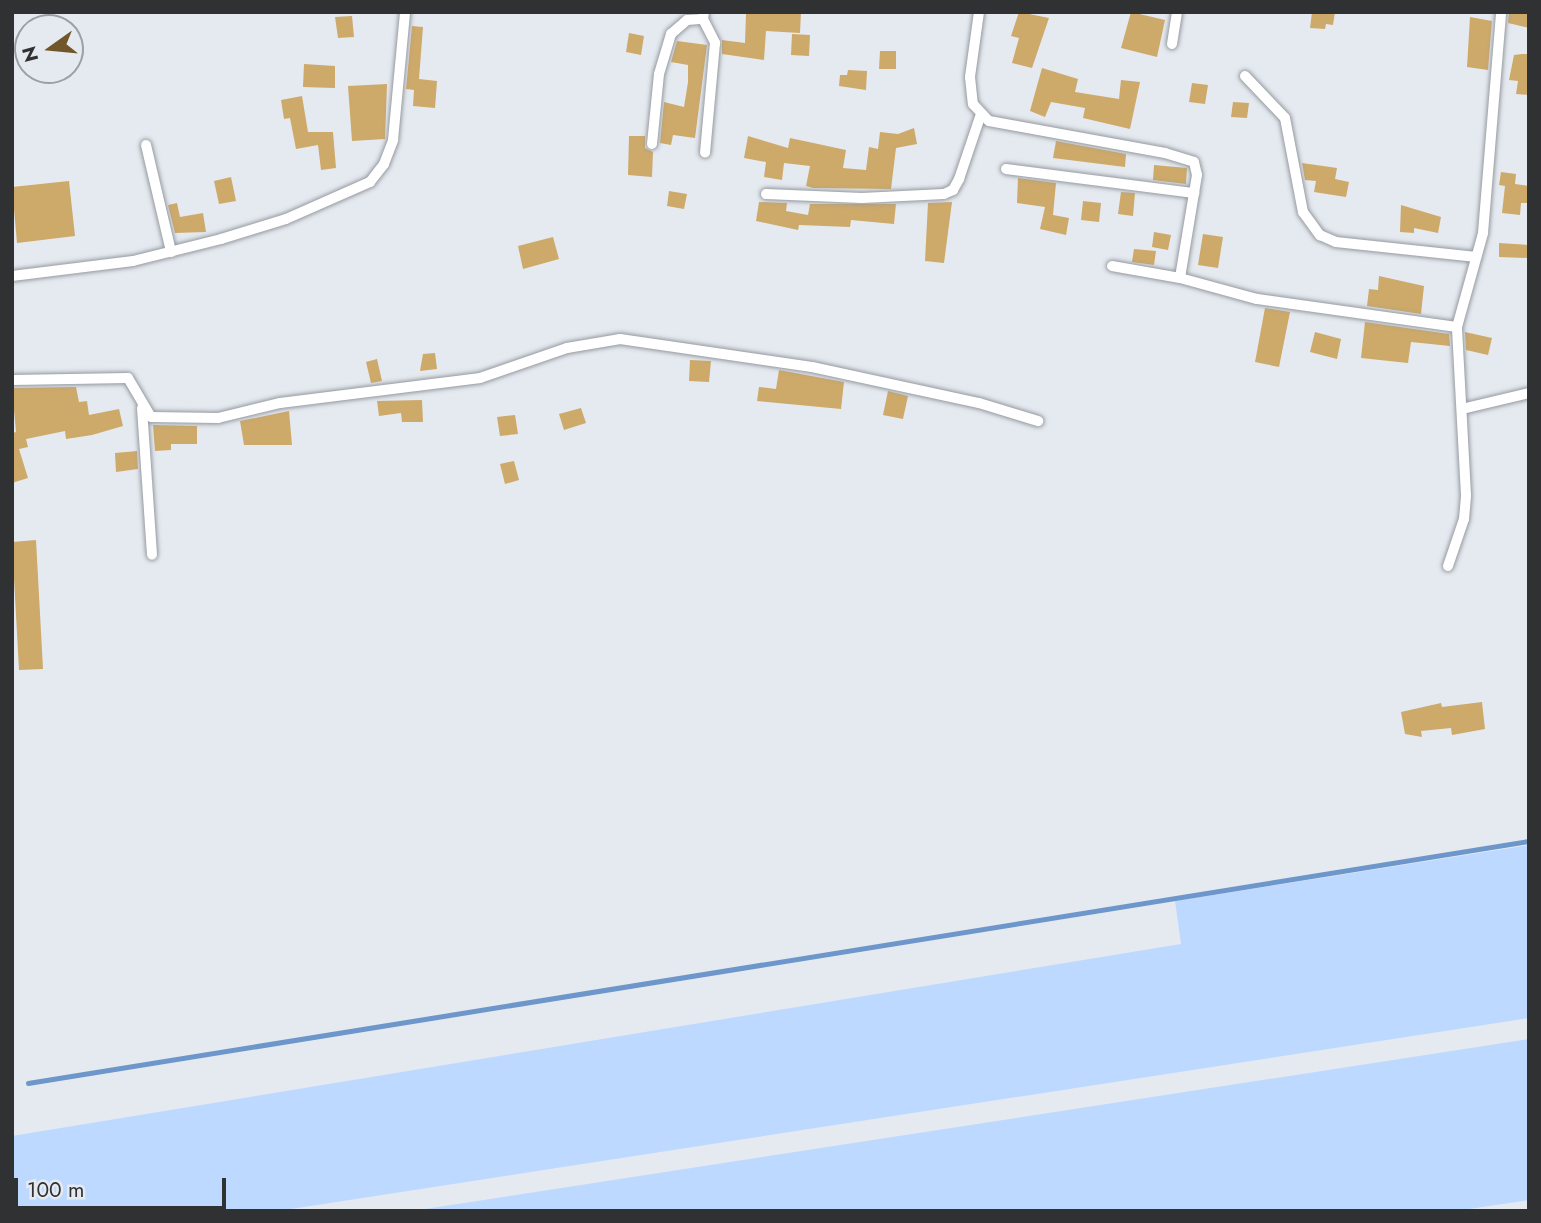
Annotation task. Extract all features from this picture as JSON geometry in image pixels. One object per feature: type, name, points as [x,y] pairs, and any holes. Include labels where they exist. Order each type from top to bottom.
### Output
[{"type":"street","points":[[12,276],[133,261],[171,252],[286,219],[370,182],[384,164],[393,140],[405,12]]},
{"type":"street","points":[[979,12],[970,77],[973,104],[981,114],[1000,125],[1186,157],[1194,162],[1197,175],[1180,278]]},
{"type":"street","points":[[1171,44],[1177,12]]},
{"type":"street","points":[[1448,566],[1464,519],[1457,327],[1483,233],[1502,12]]},
{"type":"street","points":[[652,144],[659,74],[671,34],[687,20],[704,16],[715,43],[705,153]]},
{"type":"street","points":[[1245,76],[1285,118],[1303,212],[1320,235],[1336,242],[1476,257]]},
{"type":"street","points":[[766,194],[862,198],[944,194],[953,190],[959,179],[981,114]]},
{"type":"street","points":[[146,145],[171,252]]},
{"type":"street","points":[[1006,169],[1194,193]]},
{"type":"street","points":[[1112,266],[1180,278],[1257,299],[1457,327]]},
{"type":"street","points":[[142,408],[162,419],[218,418],[279,403],[480,378],[566,348],[620,339],[812,367],[979,403],[1038,421]]},
{"type":"street","points":[[12,380],[128,378],[139,391],[152,555]]},
{"type":"street","points":[[1462,409],[1529,393]]},
{"type":"shaded area","points":[[1529,845],[1529,1018],[278,1211],[12,1211],[12,1136],[1181,944],[1175,901]]},
{"type":"shaded area","points":[[1529,1039],[1529,1200],[1456,1211],[412,1211]]},
{"type":"building","points":[[801,12],[800,33],[766,31],[764,60],[722,54],[722,40],[745,43],[746,14]]},
{"type":"building","points":[[1019,12],[1049,18],[1032,68],[1012,63],[1019,38],[1011,36]]},
{"type":"building","points":[[1131,12],[1165,20],[1157,57],[1121,48]]},
{"type":"building","points":[[1312,12],[1335,12],[1333,25],[1326,24],[1325,29],[1310,28]]},
{"type":"building","points":[[1509,12],[1529,12],[1529,28],[1508,23]]},
{"type":"building","points":[[352,16],[354,37],[338,38],[335,17]]},
{"type":"building","points":[[1470,17],[1492,21],[1488,70],[1467,67]]},
{"type":"building","points":[[412,26],[423,27],[419,79],[437,81],[435,108],[413,106],[414,90],[406,89]]},
{"type":"building","points":[[629,33],[644,36],[641,55],[626,52]]},
{"type":"building","points":[[792,34],[810,35],[809,56],[791,55]]},
{"type":"building","points":[[677,41],[707,45],[695,138],[673,135],[671,145],[660,143],[664,102],[684,107],[688,82],[688,65],[671,62]]},
{"type":"building","points":[[880,51],[896,51],[896,69],[879,69]]},
{"type":"building","points":[[1529,54],[1529,95],[1516,94],[1518,81],[1509,80],[1514,55]]},
{"type":"building","points":[[304,64],[335,66],[335,88],[303,87]]},
{"type":"building","points":[[1042,68],[1078,79],[1075,92],[1119,99],[1121,80],[1140,82],[1130,129],[1083,118],[1085,108],[1051,102],[1045,117],[1030,111]]},
{"type":"building","points":[[848,70],[867,71],[866,90],[839,86],[840,75],[847,75]]},
{"type":"building","points":[[1192,83],[1208,85],[1205,104],[1189,102]]},
{"type":"building","points":[[387,84],[385,139],[352,141],[348,86]]},
{"type":"building","points":[[302,96],[308,132],[333,132],[336,168],[321,170],[318,145],[296,149],[290,118],[284,119],[281,100]]},
{"type":"building","points":[[1233,102],[1249,103],[1247,118],[1231,117]]},
{"type":"building","points":[[914,128],[917,144],[896,148],[891,189],[813,188],[806,186],[810,166],[784,163],[782,180],[764,177],[766,162],[744,158],[748,136],[788,148],[790,138],[846,150],[843,168],[866,170],[869,147],[878,149],[880,132],[898,134]]},
{"type":"building","points":[[629,136],[645,136],[645,148],[653,152],[652,177],[628,175]]},
{"type":"building","points":[[1056,141],[1126,154],[1125,167],[1053,158]]},
{"type":"building","points":[[1302,163],[1337,168],[1335,179],[1349,182],[1346,197],[1314,192],[1316,181],[1305,180]]},
{"type":"building","points":[[1154,165],[1187,168],[1186,184],[1153,180]]},
{"type":"building","points":[[1501,172],[1516,174],[1515,184],[1529,186],[1529,203],[1521,203],[1520,215],[1502,213],[1505,186],[1499,185]]},
{"type":"building","points":[[231,177],[236,201],[219,204],[214,181]]},
{"type":"building","points":[[1018,178],[1056,183],[1053,215],[1069,218],[1066,235],[1040,229],[1045,207],[1017,203]]},
{"type":"building","points":[[69,181],[75,236],[17,243],[12,187]]},
{"type":"building","points":[[669,191],[687,194],[684,209],[667,206]]},
{"type":"building","points":[[1121,192],[1135,193],[1133,216],[1118,214]]},
{"type":"building","points":[[1083,201],[1101,203],[1099,222],[1081,220]]},
{"type":"building","points":[[759,202],[787,203],[786,211],[808,215],[810,204],[896,204],[894,224],[851,220],[850,227],[799,225],[798,230],[756,221]]},
{"type":"building","points":[[952,202],[944,263],[925,261],[928,203]]},
{"type":"building","points":[[177,203],[180,217],[203,213],[206,232],[175,233],[168,205]]},
{"type":"building","points":[[1401,205],[1441,217],[1438,233],[1414,228],[1414,233],[1400,232]]},
{"type":"building","points":[[1154,232],[1171,235],[1168,250],[1152,247]]},
{"type":"building","points":[[1203,234],[1223,237],[1218,268],[1198,265]]},
{"type":"building","points":[[553,237],[559,259],[523,269],[518,246]]},
{"type":"building","points":[[1499,243],[1529,245],[1529,258],[1499,257]]},
{"type":"building","points":[[1134,249],[1156,251],[1154,265],[1132,262]]},
{"type":"building","points":[[1379,276],[1424,286],[1421,314],[1367,306],[1369,289],[1378,290]]},
{"type":"building","points":[[1265,308],[1290,312],[1279,367],[1255,362]]},
{"type":"building","points":[[1365,322],[1449,334],[1450,346],[1411,342],[1408,363],[1361,358]]},
{"type":"building","points":[[1315,332],[1341,339],[1337,359],[1310,352]]},
{"type":"building","points":[[1465,332],[1492,338],[1488,355],[1466,350]]},
{"type":"building","points":[[435,353],[437,369],[420,371],[423,354]]},
{"type":"building","points":[[377,359],[382,381],[371,383],[366,362]]},
{"type":"building","points":[[690,360],[711,361],[709,382],[689,381]]},
{"type":"building","points":[[779,370],[844,382],[841,409],[757,401],[759,387],[776,389]]},
{"type":"building","points":[[76,387],[79,402],[87,401],[89,415],[119,409],[123,426],[66,439],[65,431],[26,439],[28,447],[19,449],[28,478],[12,483],[12,433],[16,432],[12,388]]},
{"type":"building","points":[[888,391],[908,396],[903,419],[883,415]]},
{"type":"building","points":[[422,400],[423,422],[402,422],[401,413],[379,416],[377,401]]},
{"type":"building","points":[[581,408],[586,423],[564,430],[559,414]]},
{"type":"building","points":[[289,411],[292,445],[244,445],[240,421]]},
{"type":"building","points":[[515,415],[518,434],[500,436],[497,417]]},
{"type":"building","points":[[153,425],[197,426],[197,444],[171,444],[171,450],[155,451]]},
{"type":"building","points":[[137,451],[138,469],[116,472],[115,453]]},
{"type":"building","points":[[514,461],[519,480],[505,484],[500,464]]},
{"type":"building","points":[[36,540],[43,669],[19,670],[12,542]]},
{"type":"building","points":[[1482,702],[1485,729],[1452,735],[1451,728],[1421,731],[1422,737],[1405,734],[1401,712],[1441,703],[1442,707]]},
{"type":"waterway","points":[[28,1083],[1529,841]]}]
